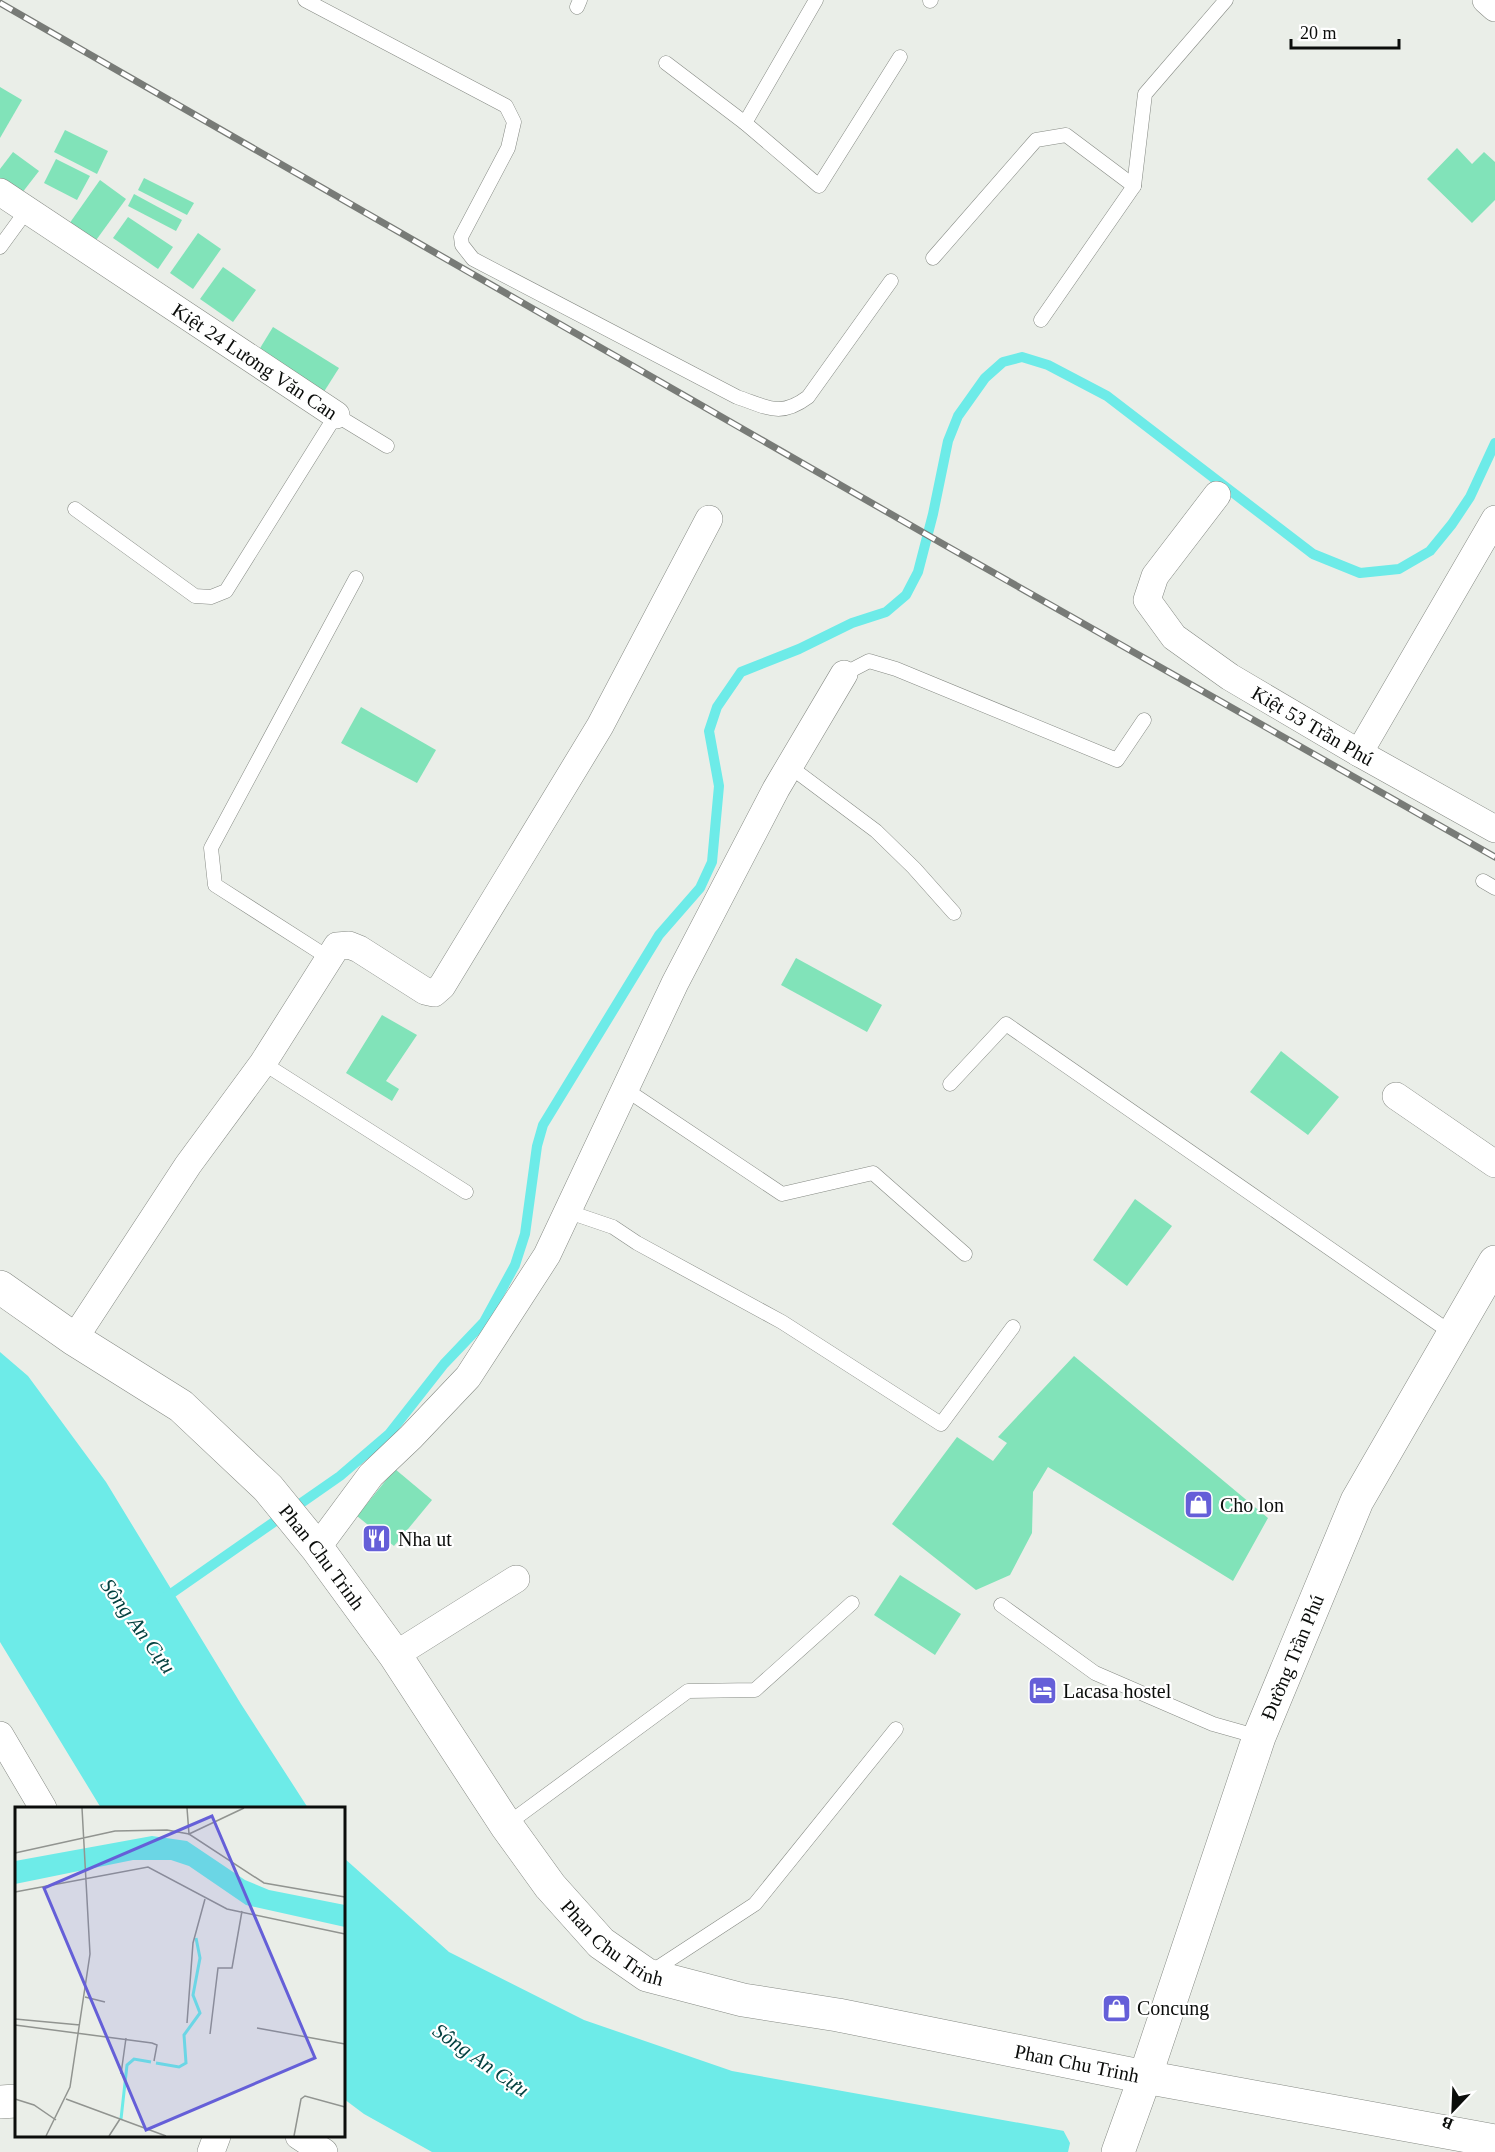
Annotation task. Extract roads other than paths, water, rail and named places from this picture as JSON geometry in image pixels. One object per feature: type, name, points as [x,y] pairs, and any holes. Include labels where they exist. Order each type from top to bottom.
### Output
[{"type":"street","points":[[1486,0],[1495,8]]},
{"type":"street","name":"Kiệt 24 Lương Văn Can","points":[[0,192],[336,415]]},
{"type":"street","name":"Kiệt 53 Trần Phú","points":[[1217,495],[1155,576],[1147,600],[1174,637],[1230,677],[1495,829]]},
{"type":"street","points":[[74,1338],[188,1165],[263,1063],[337,946],[349,945],[359,949],[425,991],[434,993],[442,986],[600,726],[709,519]]},
{"type":"street","points":[[1359,753],[1495,519]]},
{"type":"street","points":[[313,1543],[371,1475],[468,1377],[547,1255],[675,983],[789,766],[844,674]]},
{"type":"street","points":[[1396,1096],[1495,1164]]},
{"type":"street","name":"Đường Trần Phú","points":[[1118,2152],[1259,1737],[1357,1501],[1495,1262]]},
{"type":"street","name":"Phan Chu Trinh","points":[[0,1287],[74,1338],[181,1406],[268,1488],[313,1543],[395,1655],[506,1825],[550,1886],[601,1943],[647,1975],[743,2000],[838,2015],[1145,2077],[1495,2141]]},
{"type":"street","points":[[395,1655],[516,1579]]},
{"type":"street","points":[[0,1736],[42,1807]]},
{"type":"street","points":[[0,2102],[15,2101]]},
{"type":"street","points":[[211,2152],[217,2137]]},
{"type":"street","points":[[300,2137],[324,2152]]},
{"type":"lane","points":[[305,0],[506,106],[514,122],[508,148],[461,237],[462,245],[473,259],[737,397],[784,410],[798,405],[808,397],[891,281]]},
{"type":"lane","points":[[745,123],[816,0]]},
{"type":"lane","points":[[1041,320],[1134,186],[1145,94],[1226,0]]},
{"type":"lane","points":[[666,63],[745,123],[819,186],[900,57]]},
{"type":"lane","points":[[933,258],[1036,140],[1066,135],[1134,186]]},
{"type":"lane","points":[[0,247],[27,210]]},
{"type":"lane","points":[[336,415],[387,446]]},
{"type":"lane","name":"Kiệt 24 Lương Văn Can","points":[[75,509],[195,596],[211,597],[226,591],[336,415]]},
{"type":"lane","points":[[329,958],[215,885],[211,848],[356,578]]},
{"type":"lane","points":[[844,674],[869,661],[896,669],[1117,760],[1144,720]]},
{"type":"lane","points":[[789,766],[876,831],[914,868],[954,913]]},
{"type":"lane","points":[[950,1084],[1006,1023],[1453,1334]]},
{"type":"lane","points":[[263,1063],[466,1192]]},
{"type":"lane","points":[[626,1089],[782,1194],[873,1173],[965,1254]]},
{"type":"lane","points":[[569,1212],[613,1227],[648,1249],[782,1322],[941,1424],[1013,1327]]},
{"type":"lane","points":[[506,1825],[688,1691],[754,1690],[852,1603]]},
{"type":"lane","points":[[1001,1605],[1095,1672],[1213,1724],[1259,1737]]},
{"type":"lane","points":[[647,1975],[755,1904],[896,1729]]},
{"type":"water","name":"Sông An Cựu","points":[[0,1352],[28,1376],[106,1482],[241,1704],[307,1807],[100,1807],[0,1642]]},
{"type":"water","name":"Sông An Cựu","points":[[345,1859],[449,1952],[584,2020],[732,2071],[1180,2152],[432,2152],[364,2114],[345,2100]]},
{"type":"waterway","points":[[162,1600],[340,1476],[389,1434],[444,1364],[484,1322],[515,1265],[525,1234],[537,1146],[543,1125],[659,935],[700,888],[712,862],[719,786],[709,731],[717,707],[741,672],[799,649],[852,623],[886,612],[906,595],[918,572],[948,441],[958,416],[985,378],[1003,362],[1022,357],[1048,365],[1107,396],[1313,554],[1360,573],[1399,569],[1430,551],[1470,497],[1495,443]]},
{"type":"railway","points":[[0,3],[950,548],[1495,857]]},
{"type":"place","name":"Cho lon","points":[[1199,1505]]},
{"type":"place","name":"Nha ut","points":[[377,1539]]},
{"type":"place","name":"Lacasa hostel","points":[[1042,1691]]},
{"type":"place","name":"Concung","points":[[1116,2008]]}]
